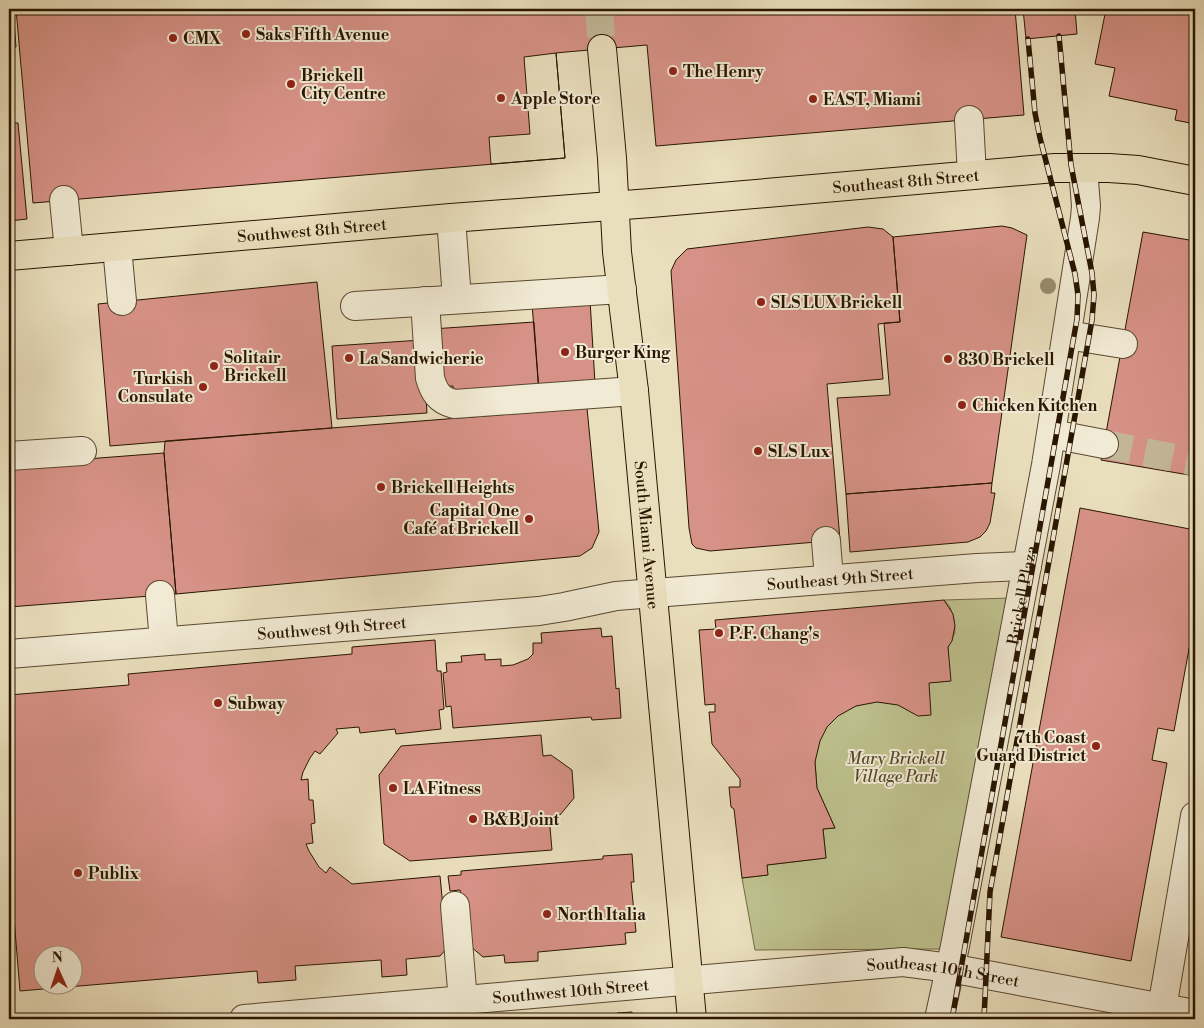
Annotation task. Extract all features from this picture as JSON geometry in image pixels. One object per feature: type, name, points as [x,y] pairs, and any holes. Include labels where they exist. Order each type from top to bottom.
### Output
[{"type":"main road","name":"South Miami Avenue","points":[[602,49],[622,289],[634,391],[692,1019]]},
{"type":"main road","name":"Southeast 8th Street","points":[[615,205],[1055,168],[1138,170],[1195,181]]},
{"type":"main road","name":"Southwest 8th Street","points":[[9,256],[615,205]]},
{"type":"street","points":[[969,120],[972,176]]},
{"type":"street","name":"Brickell Plaza","points":[[939,1019],[1052,434],[1085,218],[1083,168]]},
{"type":"street","points":[[64,200],[68,251]]},
{"type":"street","points":[[451,218],[456,299]]},
{"type":"street","points":[[117,247],[122,301]]},
{"type":"street","points":[[355,306],[622,289]]},
{"type":"street","points":[[425,301],[430,378],[433,389],[440,398],[447,402],[454,404],[634,391]]},
{"type":"street","points":[[1067,335],[1122,344]]},
{"type":"street","points":[[1052,434],[1104,444]]},
{"type":"street","points":[[9,456],[82,451]]},
{"type":"street","points":[[826,541],[829,579]]},
{"type":"street","name":"Southeast 9th Street","points":[[653,593],[986,567],[1027,566]]},
{"type":"street","name":"Southwest 9th Street","points":[[9,654],[539,611],[616,596],[653,593]]},
{"type":"street","points":[[160,595],[164,641]]},
{"type":"street","points":[[1165,1012],[1195,816]]},
{"type":"street","points":[[456,906],[463,1001]]},
{"type":"street","name":"Southeast 10th Street","points":[[688,981],[903,962],[950,968],[1165,1012],[1195,1014]]},
{"type":"street","name":"Southwest 10th Street","points":[[244,1019],[688,981]]},
{"type":"green space","name":"Mary Brickell Village Park","points":[[1011,598],[942,949],[755,950],[742,878],[767,875],[767,865],[826,858],[823,829],[835,828],[817,788],[815,762],[740,768],[734,697],[950,681],[948,647],[955,633],[954,619],[950,607],[944,600]]},
{"type":"building","points":[[9,9],[13,9],[16,47],[9,47]]},
{"type":"building","name":"Brickell City Centre","points":[[16,9],[1015,9],[1024,115],[656,146],[647,45],[566,52],[556,53],[565,158],[33,203]]},
{"type":"building","points":[[1023,9],[1075,9],[1077,34],[1026,39]]},
{"type":"building","points":[[1106,9],[1195,9],[1195,124],[1175,120],[1177,110],[1109,96],[1115,68],[1095,64]]},
{"type":"building","points":[[556,53],[565,158],[491,164],[489,137],[530,134],[524,57]]},
{"type":"building","points":[[9,123],[18,123],[27,219],[9,221]]},
{"type":"building","name":"830 Brickell","points":[[1002,226],[1012,228],[1027,235],[992,483],[846,494],[837,398],[890,395],[884,323],[900,322],[893,237]]},
{"type":"building","name":"SLS Lux","points":[[868,227],[883,229],[893,237],[900,322],[878,324],[883,379],[827,384],[840,540],[710,551],[696,548],[692,544],[689,528],[671,271],[676,260],[687,249]]},
{"type":"building","points":[[1143,232],[1195,241],[1195,476],[1101,460]]},
{"type":"building","name":"Solitair Brickell","points":[[317,282],[332,428],[110,446],[98,304]]},
{"type":"building","name":"Burger King","points":[[590,300],[595,383],[539,392],[532,304]]},
{"type":"building","points":[[534,322],[539,392],[453,399],[453,386],[436,387],[432,329]]},
{"type":"building","points":[[422,340],[427,413],[337,419],[332,346]]},
{"type":"building","name":"Brickell Heights","points":[[587,408],[599,532],[592,548],[580,556],[176,594],[164,453],[165,441]]},
{"type":"building","points":[[164,453],[176,594],[9,607],[9,465]]},
{"type":"building","points":[[992,483],[991,493],[995,493],[990,523],[980,537],[968,542],[850,552],[846,494]]},
{"type":"building","name":"7th Coast Guard District","points":[[1080,508],[1195,530],[1195,616],[1174,731],[1158,728],[1152,760],[1167,763],[1131,961],[1001,937]]},
{"type":"building","points":[[944,600],[953,614],[955,626],[952,641],[948,647],[951,681],[929,683],[931,715],[918,716],[898,705],[877,702],[856,706],[838,716],[827,727],[820,741],[815,762],[817,788],[835,828],[823,829],[826,858],[767,865],[768,875],[742,878],[734,809],[731,807],[729,787],[740,787],[740,779],[712,744],[709,712],[715,712],[715,704],[705,705],[699,630],[716,629],[715,620]]},
{"type":"building","points":[[601,628],[602,637],[612,636],[616,689],[619,688],[621,718],[592,720],[591,717],[453,728],[451,706],[446,707],[443,673],[447,672],[446,663],[462,662],[461,656],[485,654],[485,660],[501,659],[501,666],[513,665],[528,659],[533,654],[533,643],[542,643],[541,633]]},
{"type":"building","points":[[435,640],[437,671],[441,671],[444,709],[439,710],[441,729],[396,734],[395,729],[360,733],[359,727],[336,729],[338,733],[320,754],[315,751],[303,772],[301,780],[308,779],[309,800],[313,800],[315,823],[311,824],[313,843],[306,844],[319,867],[326,873],[330,867],[352,884],[440,876],[447,948],[440,956],[406,959],[407,975],[382,977],[381,960],[295,966],[296,980],[258,983],[257,971],[82,986],[82,946],[32,946],[32,990],[20,991],[9,857],[9,695],[129,685],[128,674],[352,654],[352,647]]},
{"type":"building","points":[[541,735],[543,756],[551,755],[572,770],[574,798],[560,815],[549,816],[552,850],[410,861],[384,844],[379,775],[401,746]]},
{"type":"building","name":"North Italia","points":[[632,854],[634,882],[631,882],[636,932],[625,933],[626,944],[538,952],[538,961],[505,963],[504,955],[483,957],[470,946],[460,890],[450,891],[448,876],[461,875],[461,871],[603,859],[603,856]]},
{"type":"building","points":[[632,1012],[633,1019],[617,1019],[617,1013]]},
{"type":"tunnel","points":[[599,9],[602,49]]},
{"type":"tunnel","points":[[1104,444],[1195,462]]},
{"type":"railway","points":[[984,1019],[990,892],[1092,320],[1094,295],[1092,273],[1071,165],[1059,36]]},
{"type":"railway","points":[[952,1019],[1077,319],[1078,295],[1075,274],[1035,113],[1028,39]]},
{"type":"place","name":"Saks Fifth Avenue","points":[[246,34]]},
{"type":"place","name":"CMX","points":[[173,38]]},
{"type":"place","name":"The Henry","points":[[673,71]]},
{"type":"place","name":"Brickell City Centre","points":[[291,84]]},
{"type":"place","name":"Apple Store","points":[[501,98]]},
{"type":"place","name":"EAST, Miami","points":[[813,99]]},
{"type":"place","name":"SLS LUX Brickell","points":[[761,302]]},
{"type":"place","name":"Burger King","points":[[565,352]]},
{"type":"place","name":"La Sandwicherie","points":[[349,358]]},
{"type":"place","name":"830 Brickell","points":[[948,359]]},
{"type":"place","name":"Solitair Brickell","points":[[214,366]]},
{"type":"place","name":"Turkish Consulate","points":[[203,387]]},
{"type":"place","name":"Chicken Kitchen","points":[[962,405]]},
{"type":"place","name":"SLS Lux","points":[[758,451]]},
{"type":"place","name":"Brickell Heights","points":[[381,487]]},
{"type":"place","name":"Capital One Café at Brickell","points":[[529,519]]},
{"type":"place","name":"P.F. Chang's","points":[[719,633]]},
{"type":"place","name":"Subway","points":[[218,703]]},
{"type":"place","name":"7th Coast Guard District","points":[[1096,746]]},
{"type":"place","name":"LA Fitness","points":[[393,788]]},
{"type":"place","name":"B&B Joint","points":[[473,819]]},
{"type":"place","name":"Publix","points":[[78,873]]},
{"type":"place","name":"North Italia","points":[[547,914]]}]
